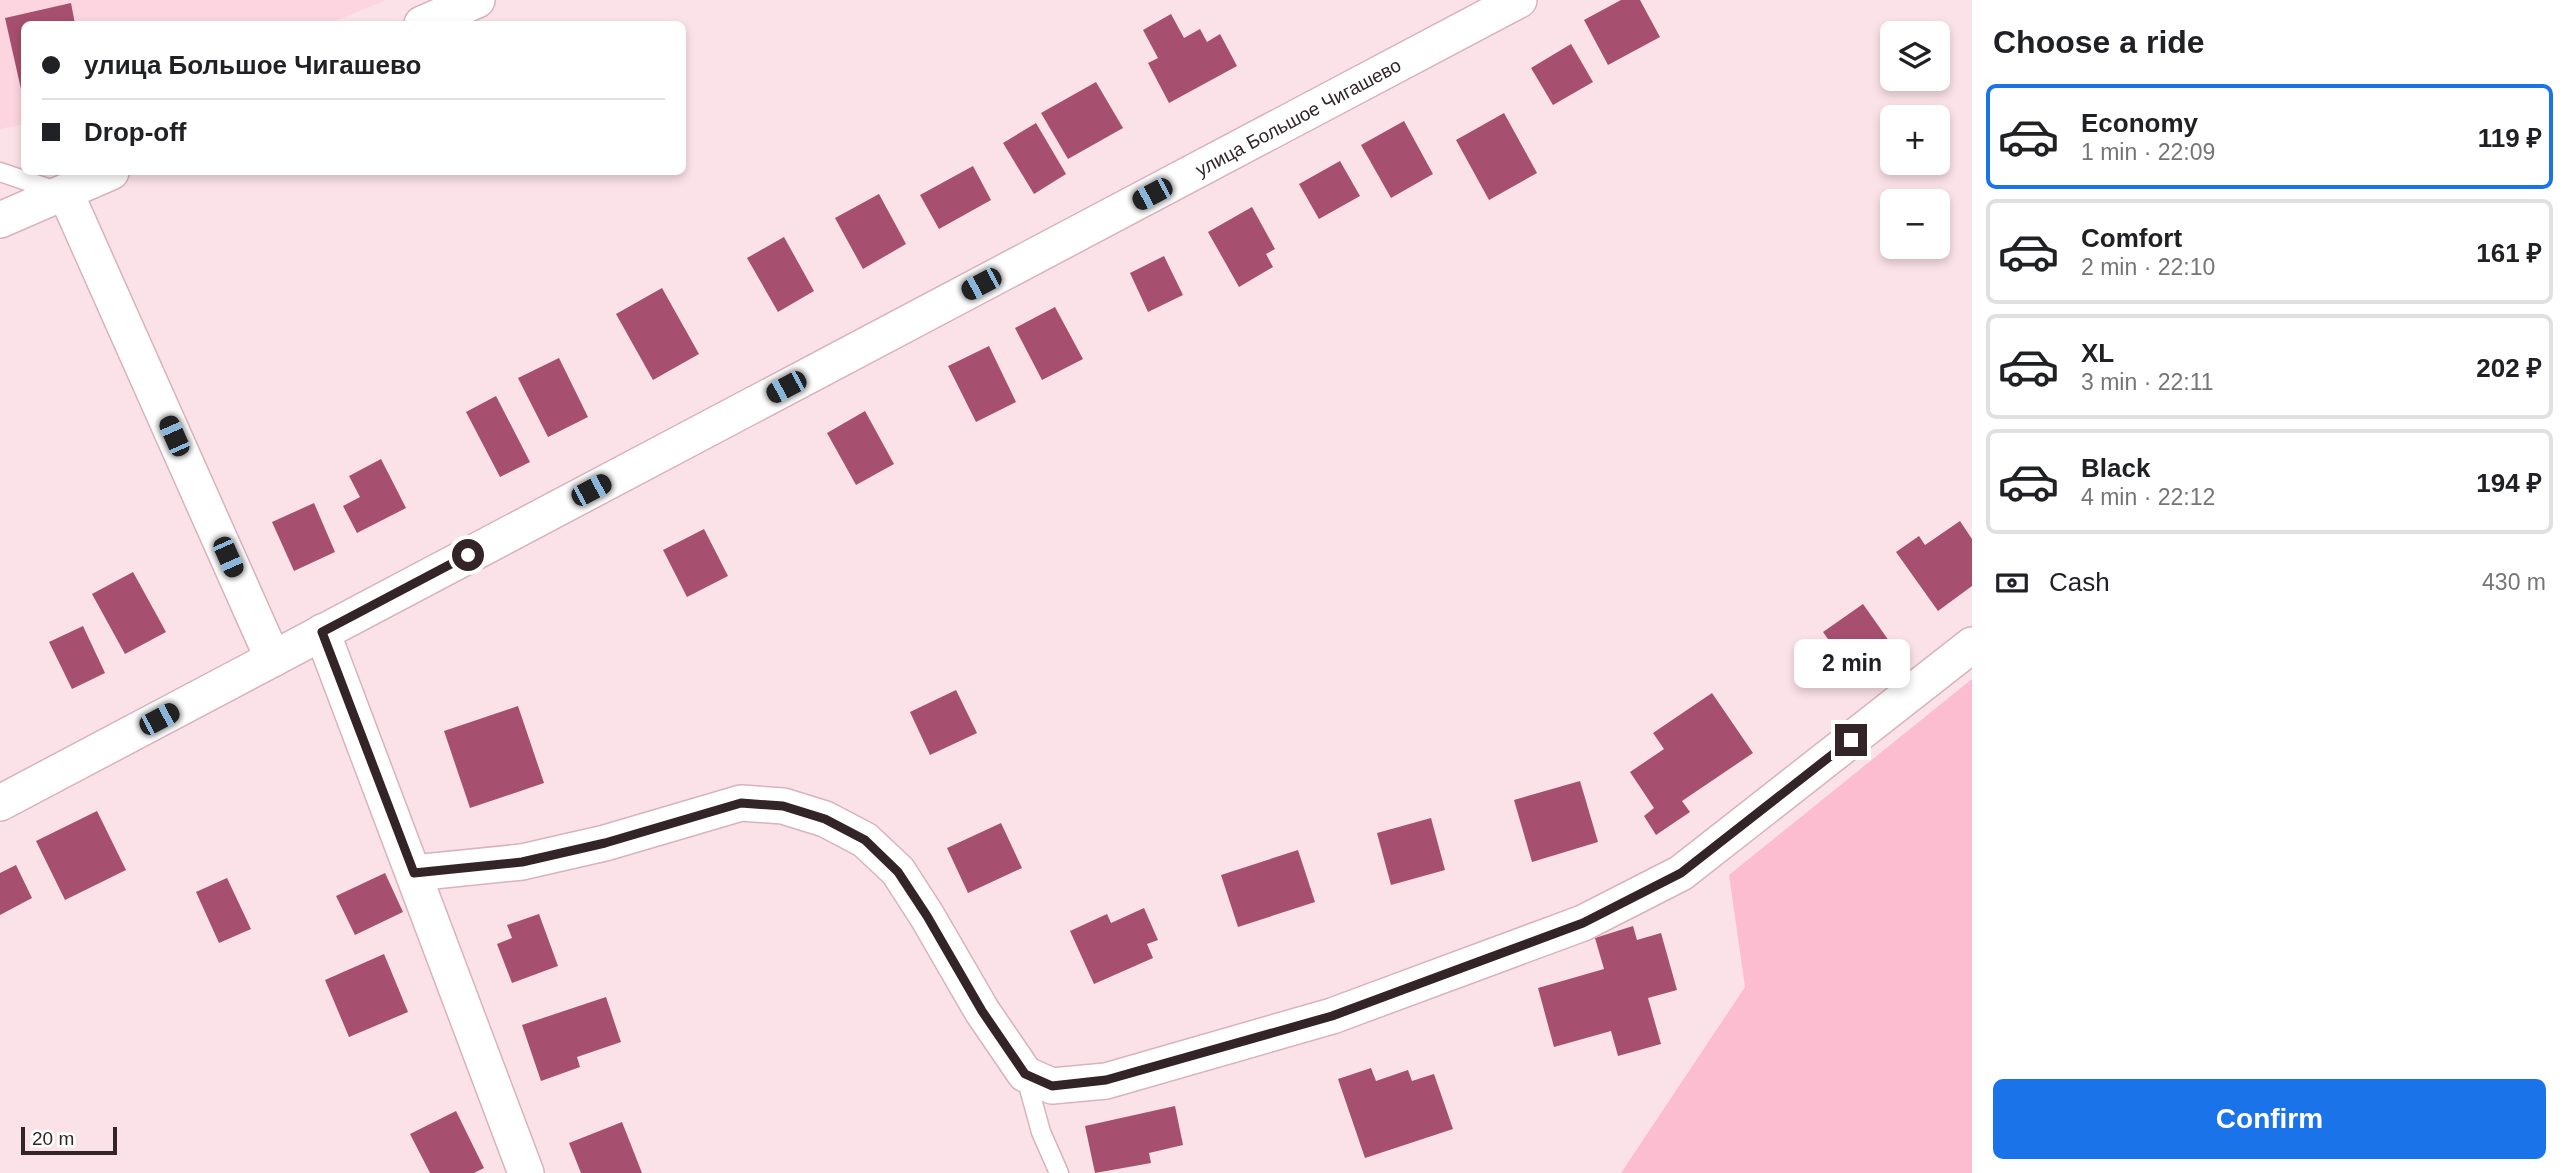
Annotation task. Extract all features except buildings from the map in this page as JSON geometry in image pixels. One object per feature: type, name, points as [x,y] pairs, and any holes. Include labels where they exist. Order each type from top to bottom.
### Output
[{"type":"street","points":[[429,21],[477,0]]},
{"type":"street","name":"улица Большое Чигашево","points":[[0,803],[1519,0]]},
{"type":"street","points":[[0,220],[66,194],[105,175]]},
{"type":"street","points":[[66,194],[273,659]]},
{"type":"street","points":[[322,632],[526,1173]]},
{"type":"street","points":[[414,873],[522,862],[605,843],[741,803],[783,806],[825,819],[865,840],[898,872],[982,1011],[1025,1074],[1052,1086],[1106,1080],[1332,1016],[1583,923],[1681,873],[1972,645]]},
{"type":"lane","points":[[0,172],[66,194]]},
{"type":"lane","points":[[1025,1074],[1041,1132],[1059,1173]]},
{"type":"shaded area","points":[[0,0],[386,0],[335,21],[21,21],[21,125],[0,129]]},
{"type":"shaded area","points":[[1972,679],[1972,1173],[1621,1173],[1745,987],[1729,875]]},
{"type":"route","points":[[468,555],[322,632],[414,873],[522,862],[605,843],[741,803],[783,806],[825,819],[865,840],[898,872],[982,1011],[1025,1074],[1052,1086],[1106,1080],[1332,1016],[1583,923],[1681,873],[1851,740]]}]
